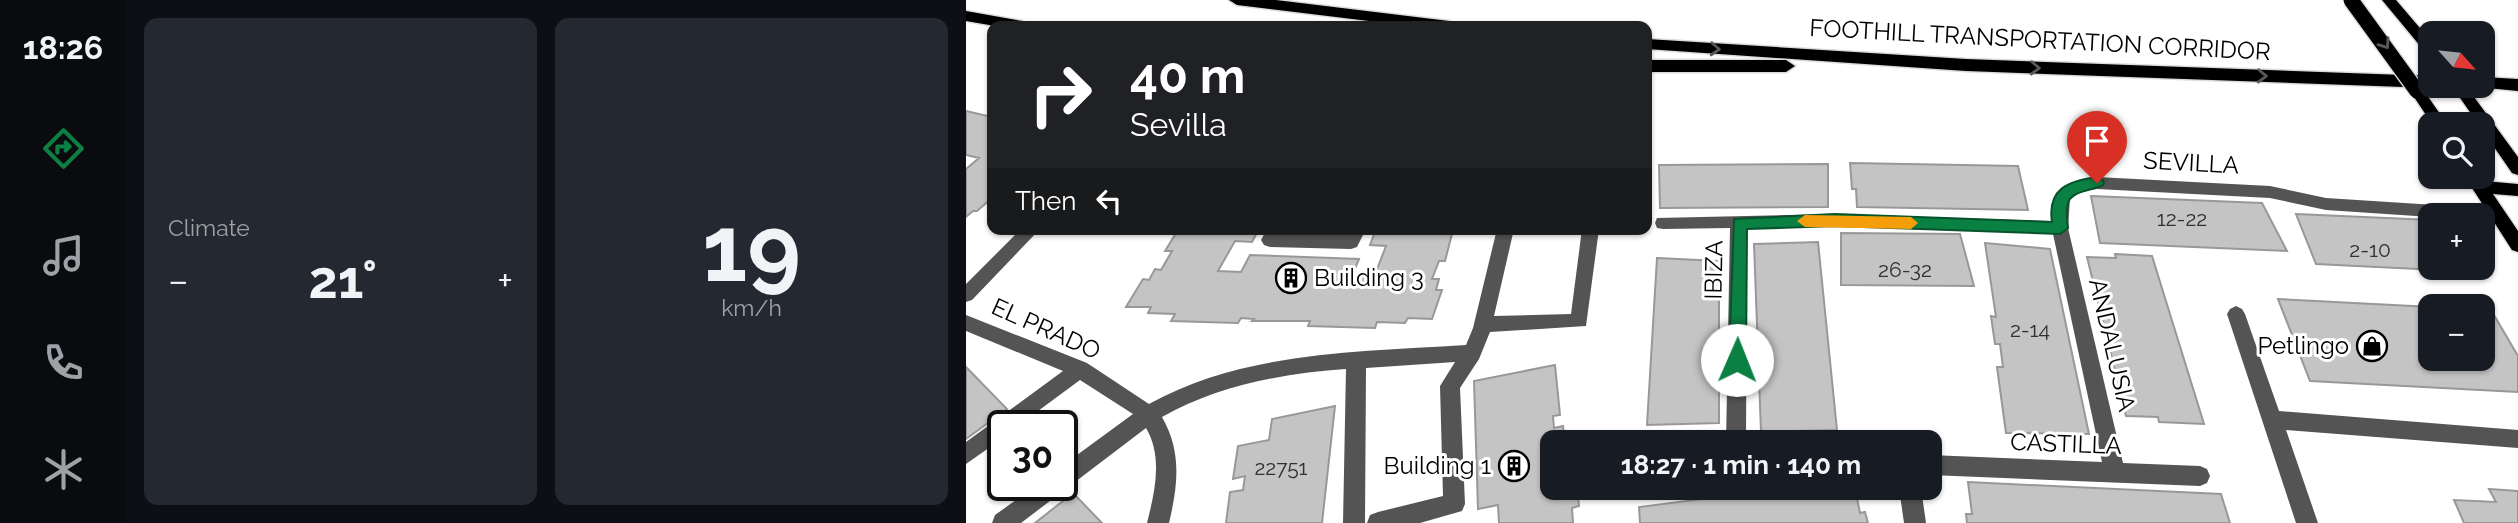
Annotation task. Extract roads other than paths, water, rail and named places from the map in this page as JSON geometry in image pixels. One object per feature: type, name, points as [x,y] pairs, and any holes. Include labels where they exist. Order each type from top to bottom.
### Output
[{"type":"highway","points":[[1237,0],[1409,21]]},
{"type":"highway","points":[[966,16],[994,21]]},
{"type":"highway","name":"FOOTHILL TRANSPORTATION CORRIDOR","points":[[1652,44],[1966,65],[2418,82]]},
{"type":"highway","points":[[1652,66],[1966,65]]},
{"type":"highway","points":[[2496,84],[2518,85]]},
{"type":"main road","points":[[2351,0],[2377,32],[2432,112]]},
{"type":"main road","points":[[2389,0],[2418,35]]},
{"type":"main road","points":[[2468,98],[2518,169]]},
{"type":"main road","points":[[2495,186],[2518,190]]},
{"type":"main road","points":[[2481,189],[2518,245]]},
{"type":"street","name":"SEVILLA","points":[[2060,228],[2057,206],[2064,194],[2078,185],[2097,183],[2270,192],[2326,204],[2498,215]]},
{"type":"street","points":[[1662,223],[1835,220],[2060,228]]},
{"type":"street","name":"IBIZA","points":[[1736,430],[1739,223]]},
{"type":"street","name":"ANDALUSIA","points":[[2060,228],[2115,472]]},
{"type":"street","points":[[966,295],[1026,235]]},
{"type":"street","points":[[1273,235],[1270,240],[1351,242],[1354,235]]},
{"type":"street","points":[[1378,523],[1454,504],[1450,386],[1472,353],[1483,324],[1505,235]]},
{"type":"street","points":[[1483,324],[1579,321],[1590,235]]},
{"type":"street","points":[[2236,314],[2307,523]]},
{"type":"street","name":"EL PRADO","points":[[966,323],[1035,348],[1080,369],[1149,414]]},
{"type":"street","points":[[1078,467],[1149,414],[1183,395],[1260,373],[1329,362],[1472,353]]},
{"type":"street","points":[[1354,523],[1356,362]]},
{"type":"street","points":[[1025,410],[1080,369]]},
{"type":"street","points":[[1149,414],[1163,437],[1167,491],[1158,523]]},
{"type":"street","points":[[2272,419],[2518,439]]},
{"type":"street","points":[[966,454],[987,438]]},
{"type":"street","name":"CASTILLA","points":[[1942,465],[2200,476]]},
{"type":"street","points":[[1912,500],[1915,523]]},
{"type":"street","points":[[1003,523],[1033,501]]},
{"type":"place","name":"Building 3","points":[[1291,278]]},
{"type":"place","name":"Petlingo","points":[[2372,346]]},
{"type":"place","name":"Building 1","points":[[1514,466]]}]
